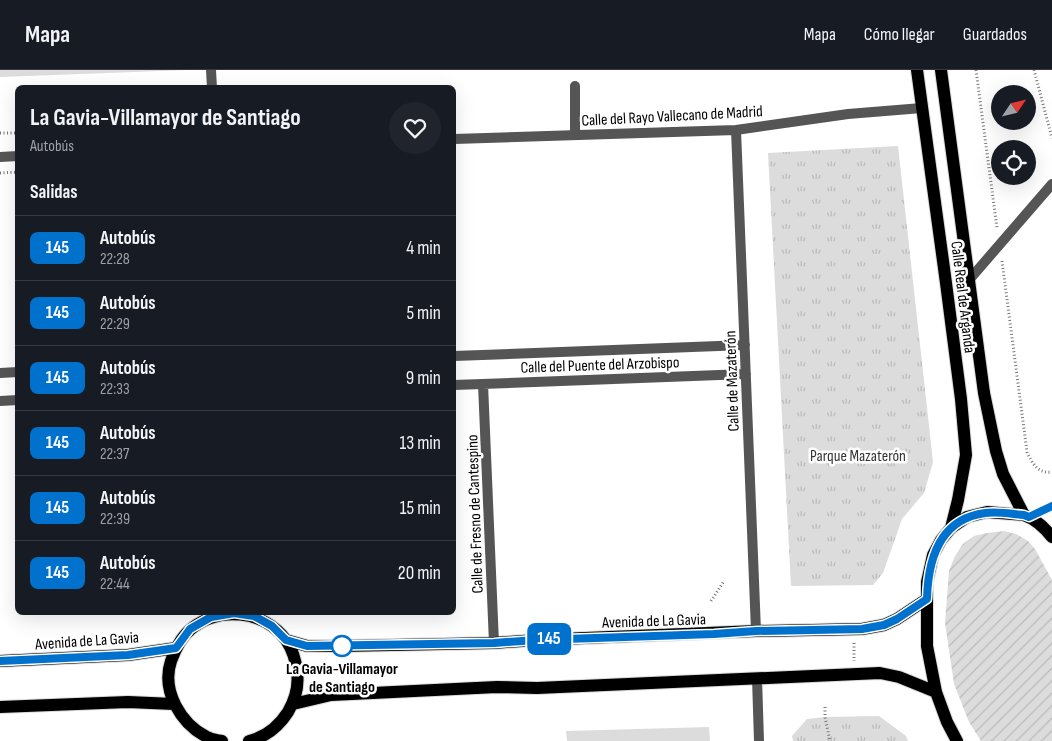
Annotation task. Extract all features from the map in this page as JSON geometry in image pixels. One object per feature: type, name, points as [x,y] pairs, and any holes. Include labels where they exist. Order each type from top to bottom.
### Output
[{"type":"main road","name":"Calle Real de Arganda","points":[[917,70],[961,399],[966,455],[951,528]]},
{"type":"main road","name":"Calle Real de Arganda","points":[[941,70],[984,393],[996,451],[1003,474],[1026,516]]},
{"type":"main road","points":[[957,741],[947,722],[936,692],[927,646],[927,582],[933,554],[951,528],[967,517],[987,512],[1026,516],[1046,529],[1052,537]]},
{"type":"main road","name":"Avenida de La Gavia","points":[[286,640],[307,646],[494,643],[756,631],[854,630],[884,625],[897,619],[927,599]]},
{"type":"main road","points":[[222,615],[211,617],[190,629],[176,648],[170,666],[169,686],[174,704],[188,724],[208,738],[222,741]]},
{"type":"main road","points":[[247,615],[254,616],[272,626],[286,640],[296,660],[298,682],[293,704],[283,720],[269,733],[250,741]]},
{"type":"main road","name":"Avenida de La Gavia","points":[[0,661],[128,655],[176,648]]},
{"type":"main road","points":[[293,704],[331,695],[880,673],[899,676],[936,692]]},
{"type":"main road","points":[[0,707],[128,702],[174,704]]},
{"type":"street","points":[[211,70],[212,85]]},
{"type":"street","points":[[575,86],[575,135]]},
{"type":"street","name":"Calle del Rayo Vallecano de Madrid","points":[[456,139],[736,130],[848,114],[922,108]]},
{"type":"street","name":"Calle de Mazaterón","points":[[736,130],[756,631]]},
{"type":"street","points":[[0,157],[15,156]]},
{"type":"street","points":[[969,280],[1052,184]]},
{"type":"street","name":"Calle del Puente del Arzobispo","points":[[456,356],[745,344]]},
{"type":"street","points":[[0,373],[15,372]]},
{"type":"street","name":"Calle del Puente del Arzobispo","points":[[456,385],[746,374]]},
{"type":"street","name":"Calle de Fresno de Cantespino","points":[[483,384],[494,643]]},
{"type":"street","points":[[0,401],[15,400]]},
{"type":"street","points":[[1026,516],[1052,506]]},
{"type":"street","points":[[757,678],[759,741]]},
{"type":"path","points":[[976,70],[1027,452],[1033,464],[1039,470],[1052,472]]},
{"type":"path","points":[[1034,70],[1052,138]]},
{"type":"path","points":[[0,133],[15,133]]},
{"type":"path","points":[[0,172],[15,172]]},
{"type":"path","points":[[711,602],[724,581]]},
{"type":"path","points":[[854,640],[854,664]]},
{"type":"path","points":[[825,707],[830,741]]},
{"type":"green space","points":[[0,70],[187,70],[0,77]]},
{"type":"green space","name":"Parque Mazaterón","points":[[898,146],[933,462],[924,493],[902,519],[883,573],[873,585],[791,586],[768,153]]},
{"type":"green space","points":[[1004,531],[1016,534],[1028,541],[1035,549],[1052,580],[1052,741],[981,741],[969,722],[954,684],[945,623],[949,571],[955,556],[963,544],[974,536]]},
{"type":"green space","points":[[879,716],[906,736],[908,741],[793,741],[792,736],[807,719]]},
{"type":"green space","points":[[709,727],[710,741],[567,741],[566,731]]},
{"type":"bus line","name":"145","points":[[247,615],[254,616],[272,626],[286,640],[307,646],[494,643],[756,631],[854,630],[873,628],[897,619],[927,599],[927,582],[933,554],[951,528],[967,517],[987,512],[1029,517],[1052,506]]},
{"type":"bus line","name":"145","points":[[0,661],[128,655],[176,648],[190,629],[211,617],[222,615]]},
{"type":"place","name":"La Gavia-Villamayor de Santiago","points":[[342,646]]}]
